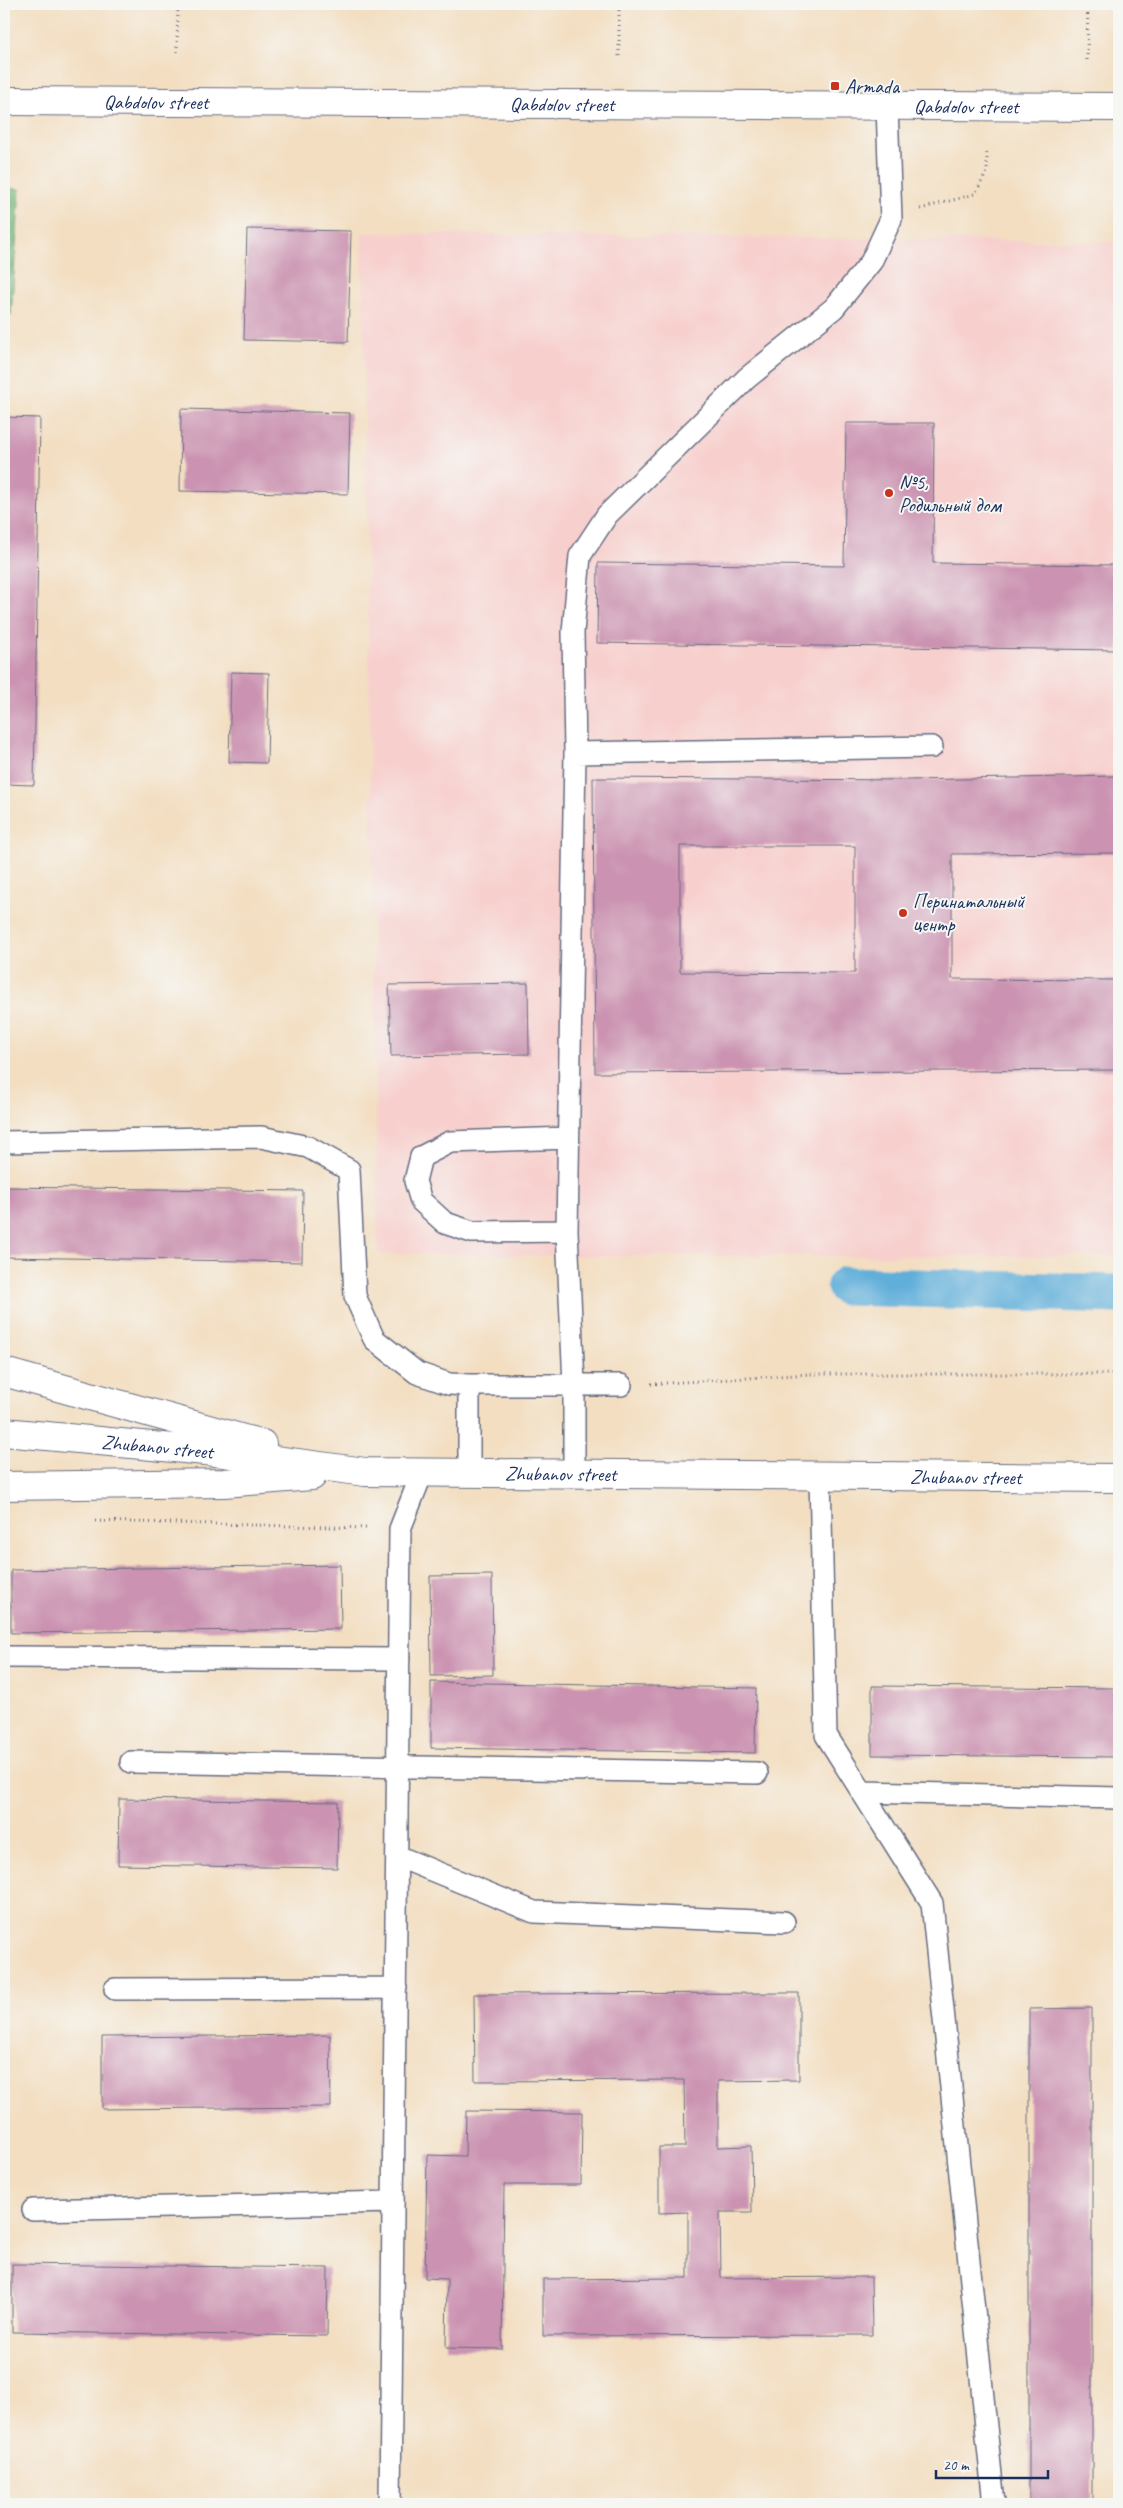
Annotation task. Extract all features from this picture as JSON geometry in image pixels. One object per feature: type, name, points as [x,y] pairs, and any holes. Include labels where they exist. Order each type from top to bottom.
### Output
[{"type":"main road","name":"Qabdolov street","points":[[4,100],[1119,107]]},
{"type":"main road","points":[[4,1372],[365,1472]]},
{"type":"main road","name":"Zhubanov street","points":[[4,1432],[216,1452],[365,1472],[1119,1478]]},
{"type":"main road","points":[[4,1486],[224,1483],[365,1472]]},
{"type":"lane","points":[[574,1475],[574,1384],[567,1231],[575,753],[573,632],[580,556],[606,515],[747,378],[834,308],[871,262],[891,219],[887,106]]},
{"type":"lane","points":[[575,753],[932,747]]},
{"type":"lane","points":[[4,1142],[261,1138],[308,1147],[349,1170],[355,1296],[374,1339],[417,1373],[449,1384],[621,1385]]},
{"type":"lane","points":[[567,1231],[472,1232],[445,1223],[422,1201],[415,1181],[421,1157],[450,1142],[568,1138]]},
{"type":"lane","points":[[470,1385],[470,1474]]},
{"type":"lane","points":[[390,2504],[400,1529],[422,1473]]},
{"type":"lane","points":[[820,1476],[826,1735],[932,1903],[994,2504]]},
{"type":"lane","points":[[5,1657],[399,1659]]},
{"type":"lane","points":[[131,1762],[757,1773]]},
{"type":"lane","points":[[862,1792],[1119,1798]]},
{"type":"lane","points":[[397,1856],[534,1912],[784,1922]]},
{"type":"lane","points":[[115,1989],[396,1988]]},
{"type":"lane","points":[[33,2210],[393,2202]]},
{"type":"path","points":[[177,52],[178,4]]},
{"type":"path","points":[[619,4],[619,56]]},
{"type":"path","points":[[1087,60],[1088,4]]},
{"type":"path","points":[[891,219],[976,194],[987,172],[987,152]]},
{"type":"path","points":[[621,1385],[810,1374],[1119,1374]]},
{"type":"path","points":[[93,1521],[400,1529]]},
{"type":"shaded area","points":[[362,233],[1119,242],[1119,1256],[568,1256],[378,1253]]},
{"type":"green space","points":[[4,188],[20,189],[11,315],[4,315]]},
{"type":"building","points":[[247,229],[351,231],[348,342],[244,340]]},
{"type":"building","points":[[181,409],[350,413],[348,494],[180,491]]},
{"type":"building","points":[[4,417],[40,418],[34,785],[4,784]]},
{"type":"building","name":"№5, Родильный дом","points":[[846,423],[934,423],[933,563],[1119,565],[1119,650],[597,643],[598,563],[844,566]]},
{"type":"building","points":[[231,672],[269,673],[267,763],[229,762]]},
{"type":"building","name":"Перинатальный центр","points":[[1119,776],[1119,853],[952,854],[952,979],[1119,980],[1119,1070],[595,1073],[593,778],[909,780]],"holes":[[[680,846],[855,846],[855,973],[680,972]]]},
{"type":"building","points":[[528,983],[529,1054],[391,1056],[389,985]]},
{"type":"building","points":[[4,1187],[303,1191],[302,1262],[4,1257]]},
{"type":"building","points":[[340,1565],[341,1629],[11,1633],[11,1570]]},
{"type":"building","points":[[492,1575],[493,1675],[431,1676],[430,1576]]},
{"type":"building","points":[[431,1682],[756,1688],[755,1753],[431,1748]]},
{"type":"building","points":[[872,1686],[1119,1688],[1119,1757],[872,1755]]},
{"type":"building","points":[[119,1799],[338,1802],[337,1868],[118,1865]]},
{"type":"building","points":[[799,1993],[799,2080],[718,2081],[718,2147],[751,2146],[752,2212],[720,2212],[721,2278],[871,2277],[872,2335],[543,2336],[543,2279],[688,2278],[688,2212],[659,2213],[659,2147],[685,2147],[684,2080],[475,2081],[474,1994]]},
{"type":"building","points":[[1092,2008],[1092,2504],[1029,2504],[1029,2009]]},
{"type":"building","points":[[330,2035],[331,2107],[102,2109],[102,2037]]},
{"type":"building","points":[[466,2111],[582,2112],[581,2185],[504,2185],[502,2349],[446,2348],[447,2279],[425,2278],[427,2155],[465,2156]]},
{"type":"building","points":[[12,2264],[328,2268],[327,2336],[12,2332]]},
{"type":"waterway","points":[[846,1286],[1119,1294]]},
{"type":"place","name":"Armada","points":[[835,86]]},
{"type":"place","name":"№5, Родильный дом","points":[[889,493]]},
{"type":"place","name":"Перинатальный центр","points":[[903,913]]}]
